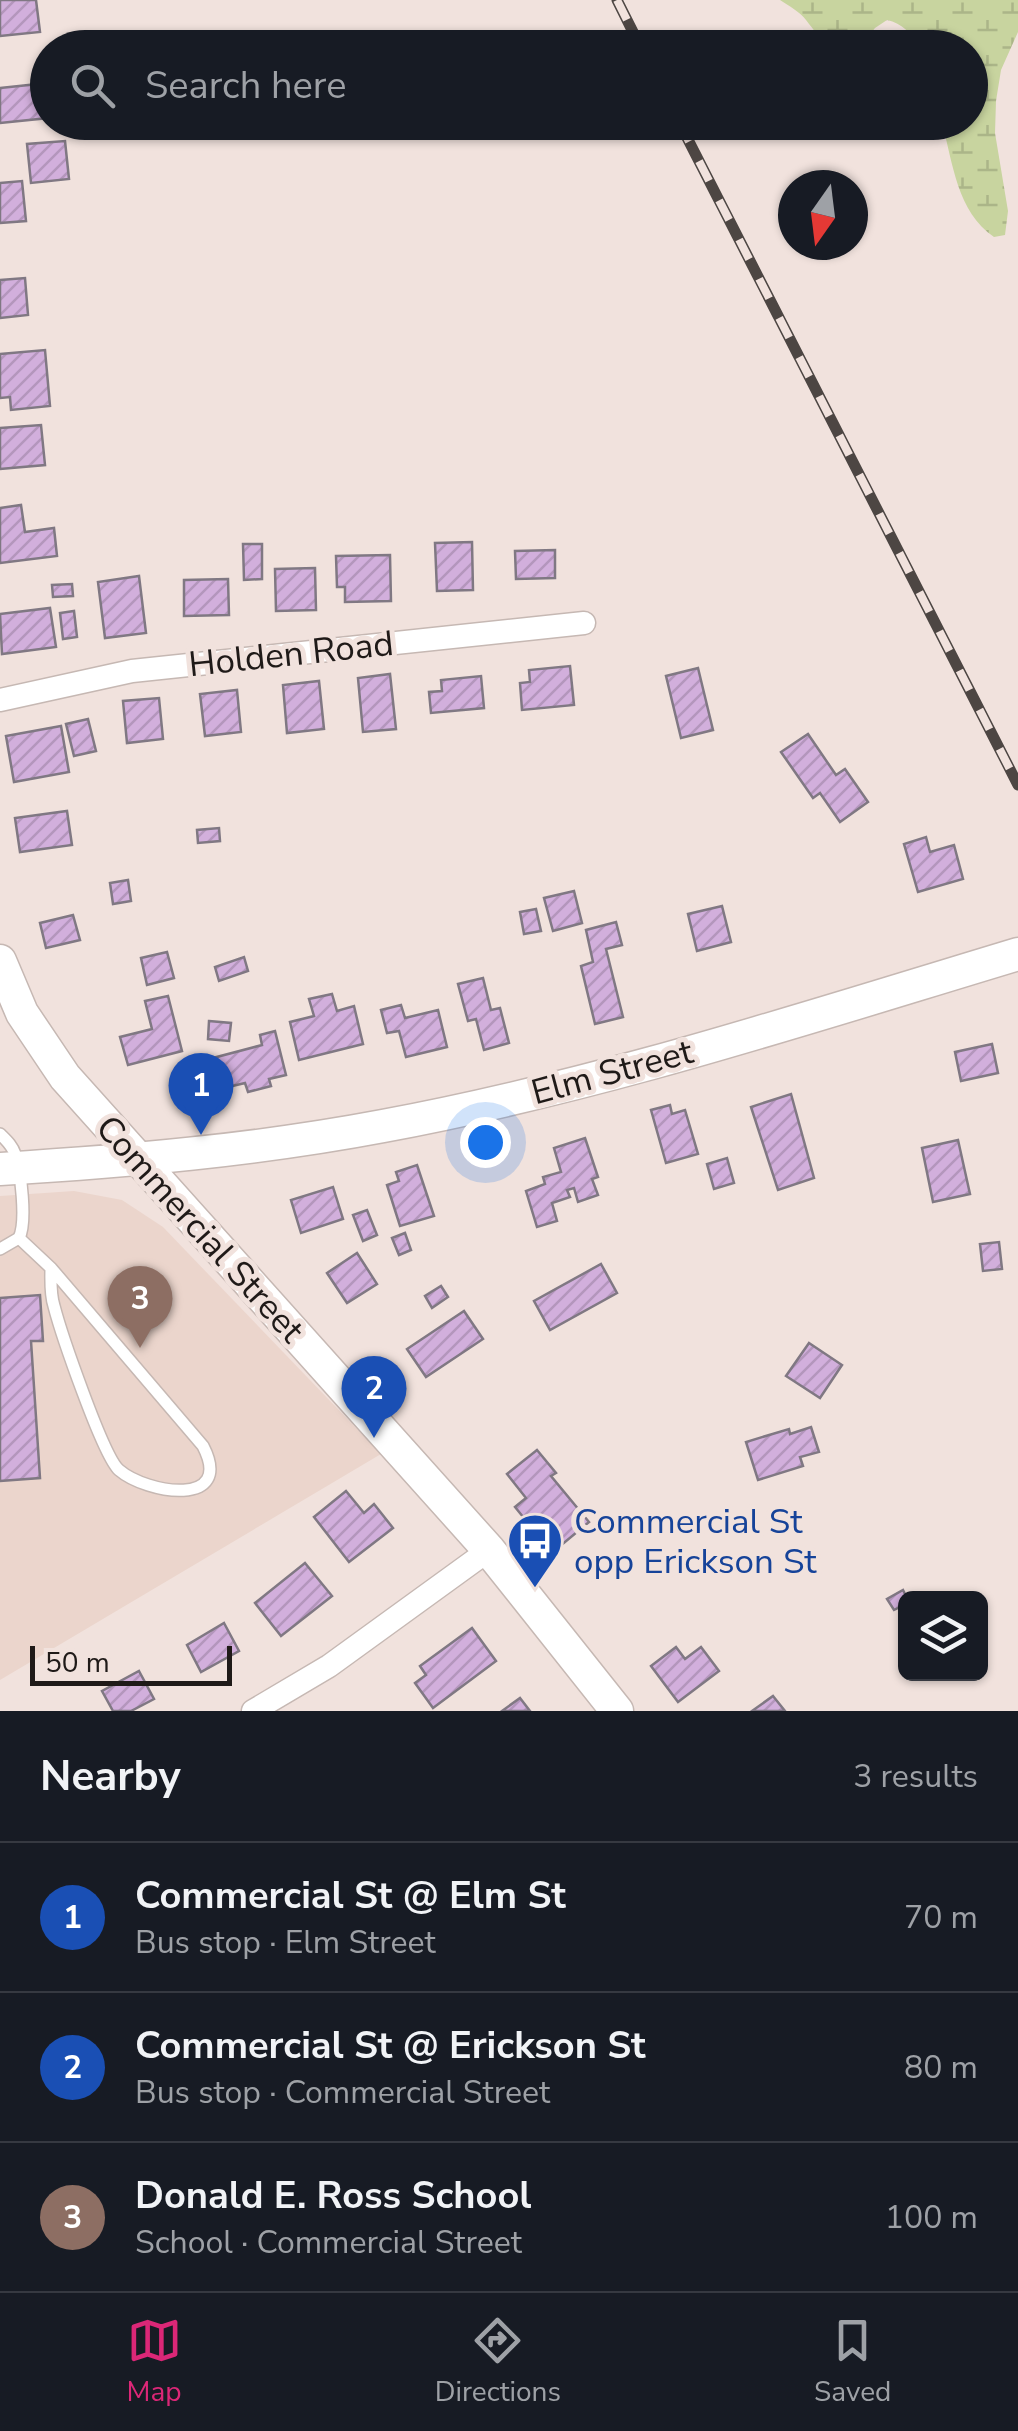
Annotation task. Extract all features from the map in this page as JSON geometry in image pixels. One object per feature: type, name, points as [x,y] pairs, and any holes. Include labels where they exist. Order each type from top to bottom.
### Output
[{"type":"main road","name":"Elm Street","points":[[9,1169],[137,1160],[290,1142],[484,1104],[660,1060],[1018,954]]},
{"type":"main road","name":"Commercial Street","points":[[3,978],[65,1077],[488,1550],[617,1711]]},
{"type":"street","name":"Holden Road","points":[[0,700],[132,671],[584,623]]},
{"type":"street","points":[[253,1711],[328,1666],[488,1550]]},
{"type":"lane","points":[[0,1134],[14,1150],[9,1169],[24,1224],[20,1238],[0,1249]]},
{"type":"lane","points":[[20,1238],[51,1268],[203,1446],[209,1473],[198,1487],[184,1492],[155,1488],[134,1480],[111,1461],[53,1304],[51,1268]]},
{"type":"shaded area","points":[[74,1191],[122,1200],[163,1227],[381,1454],[0,1680],[0,1196]]},
{"type":"green space","points":[[780,0],[1018,0],[1018,32],[1001,70],[996,101],[995,133],[1008,211],[1005,235],[994,237],[972,214],[958,186],[946,140],[988,140],[988,30],[906,30],[887,20],[873,30],[814,30],[801,14]]},
{"type":"building","points":[[0,0],[36,0],[40,30],[0,36]]},
{"type":"building","points":[[30,85],[30,120],[0,123],[0,88]]},
{"type":"building","points":[[65,141],[69,179],[31,183],[27,144]]},
{"type":"building","points":[[22,181],[26,221],[0,223],[0,183]]},
{"type":"building","points":[[25,278],[28,315],[0,318],[0,280]]},
{"type":"building","points":[[45,350],[50,406],[11,410],[10,397],[0,398],[0,354]]},
{"type":"building","points":[[41,425],[45,465],[0,469],[0,428]]},
{"type":"building","points":[[21,505],[25,532],[54,528],[57,556],[0,563],[0,508]]},
{"type":"building","points":[[472,542],[473,590],[437,591],[435,543]]},
{"type":"building","points":[[243,544],[262,544],[262,579],[244,580]]},
{"type":"building","points":[[555,550],[555,578],[516,579],[515,551]]},
{"type":"building","points":[[390,555],[391,601],[345,602],[345,587],[337,587],[336,556]]},
{"type":"building","points":[[315,568],[316,610],[276,611],[275,569]]},
{"type":"building","points":[[139,576],[146,633],[105,638],[98,582]]},
{"type":"building","points":[[228,579],[229,615],[184,616],[184,580]]},
{"type":"building","points":[[72,584],[73,596],[53,597],[52,585]]},
{"type":"building","points":[[50,608],[56,647],[2,654],[0,614]]},
{"type":"building","points":[[74,611],[77,637],[63,639],[60,613]]},
{"type":"building","points":[[570,666],[574,705],[522,710],[520,683],[530,682],[529,670]]},
{"type":"building","points":[[698,668],[713,730],[681,738],[666,676]]},
{"type":"building","points":[[390,674],[396,729],[363,732],[358,678]]},
{"type":"building","points":[[481,676],[484,708],[431,713],[429,692],[442,691],[441,680]]},
{"type":"building","points":[[319,681],[324,729],[287,733],[283,685]]},
{"type":"building","points":[[237,690],[241,732],[205,736],[200,694]]},
{"type":"building","points":[[159,698],[163,739],[127,743],[123,701]]},
{"type":"building","points":[[88,719],[96,751],[74,756],[66,724]]},
{"type":"building","points":[[61,726],[69,772],[14,782],[6,736]]},
{"type":"building","points":[[808,734],[836,775],[845,769],[868,802],[840,822],[820,793],[813,798],[781,752]]},
{"type":"building","points":[[67,811],[72,845],[20,852],[15,818]]},
{"type":"building","points":[[219,828],[220,841],[198,843],[197,830]]},
{"type":"building","points":[[926,837],[930,852],[954,845],[963,879],[918,892],[904,844]]},
{"type":"building","points":[[128,880],[131,901],[113,904],[110,883]]},
{"type":"building","points":[[574,891],[582,923],[553,931],[544,898]]},
{"type":"building","points":[[722,906],[731,942],[697,951],[688,914]]},
{"type":"building","points":[[536,909],[541,931],[524,934],[520,912]]},
{"type":"building","points":[[73,915],[80,940],[46,948],[40,923]]},
{"type":"building","points":[[616,922],[622,945],[606,949],[623,1017],[595,1024],[581,966],[593,962],[586,930]]},
{"type":"building","points":[[167,952],[174,978],[147,985],[141,958]]},
{"type":"building","points":[[244,957],[248,971],[219,981],[215,967]]},
{"type":"building","points":[[483,978],[491,1010],[500,1008],[509,1043],[484,1050],[476,1019],[468,1021],[458,984]]},
{"type":"building","points":[[332,994],[337,1011],[354,1006],[363,1044],[299,1060],[290,1022],[314,1016],[309,999]]},
{"type":"building","points":[[168,996],[182,1051],[128,1065],[120,1037],[152,1029],[145,1001]]},
{"type":"building","points":[[401,1005],[405,1018],[438,1010],[447,1047],[406,1057],[399,1031],[387,1033],[381,1010]]},
{"type":"building","points":[[209,1021],[231,1023],[229,1041],[208,1039]]},
{"type":"building","points":[[275,1031],[286,1075],[269,1079],[271,1086],[248,1092],[245,1083],[220,1089],[213,1058],[262,1045],[260,1035]]},
{"type":"building","points":[[992,1044],[998,1073],[961,1081],[955,1052]]},
{"type":"building","points":[[791,1094],[814,1178],[778,1190],[751,1107]]},
{"type":"building","points":[[670,1105],[672,1114],[685,1110],[698,1154],[666,1163],[651,1110]]},
{"type":"building","points":[[585,1138],[598,1177],[592,1179],[598,1195],[578,1202],[574,1188],[567,1190],[570,1197],[552,1203],[557,1221],[537,1227],[526,1191],[545,1184],[543,1177],[561,1172],[554,1148]]},
{"type":"building","points":[[958,1140],[970,1194],[933,1202],[922,1148]]},
{"type":"building","points":[[727,1158],[734,1183],[714,1189],[707,1164]]},
{"type":"building","points":[[417,1165],[434,1216],[400,1226],[387,1185],[399,1181],[396,1172]]},
{"type":"building","points":[[333,1187],[343,1219],[301,1233],[291,1200]]},
{"type":"building","points":[[367,1210],[377,1235],[363,1241],[353,1215]]},
{"type":"building","points":[[405,1233],[411,1250],[399,1255],[392,1238]]},
{"type":"building","points":[[999,1242],[1002,1269],[983,1271],[980,1244]]},
{"type":"building","points":[[357,1253],[377,1284],[347,1303],[327,1273]]},
{"type":"building","points":[[601,1264],[617,1293],[550,1330],[534,1301]]},
{"type":"building","points":[[441,1286],[448,1297],[432,1308],[425,1296]]},
{"type":"building","points":[[40,1295],[43,1341],[31,1341],[40,1478],[0,1481],[0,1298]]},
{"type":"building","points":[[464,1311],[483,1339],[426,1377],[407,1349]]},
{"type":"building","points":[[809,1343],[842,1365],[820,1398],[786,1376]]},
{"type":"building","points":[[811,1427],[819,1452],[800,1457],[803,1466],[758,1480],[746,1442]]},
{"type":"building","points":[[537,1450],[556,1473],[551,1476],[589,1522],[559,1547],[535,1517],[528,1523],[515,1507],[526,1498],[507,1474]]},
{"type":"building","points":[[346,1491],[364,1513],[374,1504],[393,1528],[349,1562],[314,1517]]},
{"type":"building","points":[[305,1563],[332,1596],[281,1636],[255,1603]]},
{"type":"building","points":[[898,1593],[898,1608],[894,1610],[887,1599]]},
{"type":"building","points":[[224,1623],[239,1651],[201,1672],[187,1645]]},
{"type":"building","points":[[472,1628],[496,1661],[433,1708],[415,1683],[426,1675],[420,1666]]},
{"type":"building","points":[[676,1647],[685,1659],[701,1647],[719,1671],[678,1702],[651,1666]]},
{"type":"building","points":[[139,1671],[154,1699],[131,1711],[113,1711],[102,1691]]},
{"type":"building","points":[[773,1696],[785,1711],[752,1711]]},
{"type":"building","points":[[520,1698],[530,1711],[502,1711]]},
{"type":"railway","points":[[617,0],[632,30]]},
{"type":"railway","points":[[688,140],[1018,785]]},
{"type":"place","name":"Commercial St @ Elm St","points":[[201,1135]]},
{"type":"place","name":"Donald E. Ross School","points":[[140,1348]]},
{"type":"place","name":"Commercial St @ Erickson St","points":[[374,1438]]},
{"type":"place","name":"Commercial St opp Erickson St","points":[[535,1590]]}]
